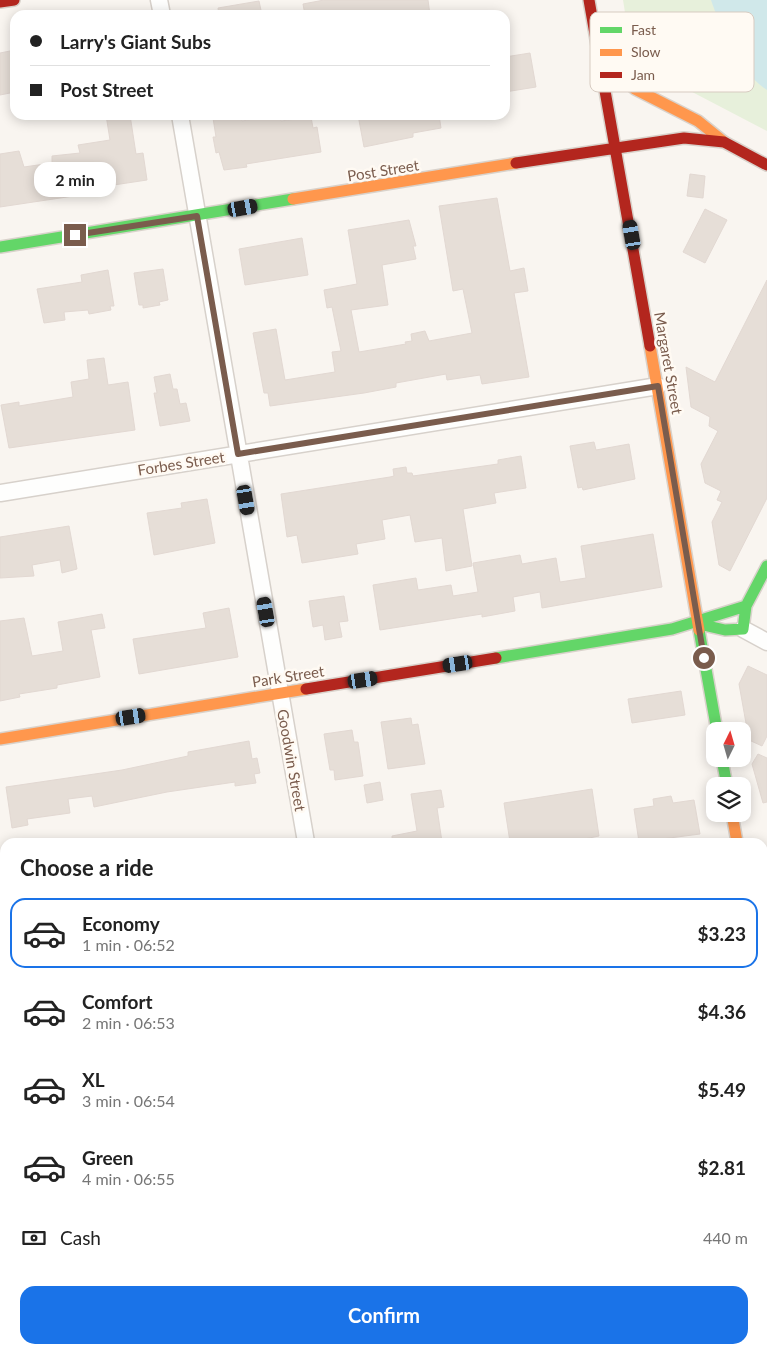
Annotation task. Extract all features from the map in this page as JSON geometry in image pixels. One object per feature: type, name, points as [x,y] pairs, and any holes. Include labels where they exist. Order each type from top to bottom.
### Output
[{"type":"street","points":[[0,2],[14,0]]},
{"type":"street","name":"Margaret Street","points":[[606,92],[715,722]]},
{"type":"street","points":[[643,92],[698,120],[724,142]]},
{"type":"street","name":"Goodwin Street","points":[[181,120],[305,838]]},
{"type":"street","name":"Post Street","points":[[0,247],[616,147],[684,138],[724,142],[767,165]]},
{"type":"street","name":"Forbes Street","points":[[0,493],[658,386]]},
{"type":"street","points":[[767,566],[746,606],[743,629],[767,642]]},
{"type":"street","name":"Park Street","points":[[0,739],[699,624],[725,611],[746,606]]},
{"type":"street","name":"Park Street","points":[[699,624],[724,630],[743,629]]},
{"type":"street","points":[[733,822],[736,838]]},
{"type":"green space","points":[[623,0],[767,0],[767,131],[692,92],[754,92],[754,12],[625,12]]},
{"type":"water","points":[[711,0],[767,0],[767,90],[754,79],[754,12],[716,12]]},
{"type":"building","points":[[324,0],[428,0],[429,10],[304,10],[303,4]]},
{"type":"building","points":[[259,1],[261,10],[218,10],[218,8]]},
{"type":"building","points":[[10,51],[10,93],[0,95],[0,53]]},
{"type":"building","points":[[530,53],[536,87],[510,91],[510,56]]},
{"type":"building","points":[[107,120],[131,120],[136,154],[143,153],[147,180],[107,186],[107,191],[0,207],[0,154],[19,151],[24,167],[52,163],[52,156],[80,153],[78,145],[110,140]]},
{"type":"building","points":[[213,120],[312,120],[313,128],[317,127],[321,152],[246,164],[247,167],[224,170],[219,152],[216,153],[213,137],[216,137]]},
{"type":"building","points":[[359,120],[440,120],[441,128],[413,133],[413,137],[364,147]]},
{"type":"building","points":[[690,174],[705,176],[703,198],[687,196]]},
{"type":"building","points":[[497,198],[510,271],[524,268],[528,291],[514,293],[529,377],[482,384],[480,375],[447,380],[446,374],[396,383],[396,387],[364,393],[270,406],[268,393],[264,393],[253,333],[276,329],[285,380],[335,372],[332,352],[341,351],[332,307],[327,308],[324,290],[357,284],[348,230],[409,220],[416,246],[413,246],[416,259],[382,265],[388,305],[351,310],[359,352],[406,344],[405,342],[412,341],[411,334],[425,331],[429,341],[472,333],[463,289],[453,291],[439,206]]},
{"type":"building","points":[[705,209],[727,220],[705,263],[683,252]]},
{"type":"building","points":[[302,238],[308,275],[245,285],[239,249]]},
{"type":"building","points":[[163,269],[168,300],[159,302],[160,305],[143,308],[143,305],[139,305],[134,273]]},
{"type":"building","points":[[108,270],[114,306],[110,306],[111,310],[89,314],[88,310],[64,312],[65,320],[44,323],[37,289],[82,282],[81,275]]},
{"type":"building","points":[[767,280],[767,498],[730,571],[719,565],[712,522],[722,502],[717,500],[721,491],[705,483],[701,464],[718,431],[709,426],[710,417],[691,407],[686,367],[715,382]]},
{"type":"building","points":[[104,358],[108,385],[128,382],[135,430],[9,448],[1,405],[19,402],[19,406],[73,397],[71,382],[89,379],[87,360]]},
{"type":"building","points":[[170,374],[173,389],[177,389],[180,404],[186,403],[190,421],[160,426],[154,393],[157,393],[154,377]]},
{"type":"building","points":[[594,442],[596,450],[629,444],[635,479],[583,490],[582,487],[578,488],[570,446]]},
{"type":"building","points":[[521,456],[526,488],[494,493],[496,503],[463,509],[472,566],[446,571],[442,538],[415,542],[410,515],[382,520],[385,539],[356,544],[358,554],[302,563],[297,535],[287,537],[281,494],[390,477],[394,476],[393,469],[406,467],[407,473],[412,473],[413,476],[498,464],[498,460]]},
{"type":"building","points":[[207,499],[215,543],[154,555],[147,513],[182,508],[181,503]]},
{"type":"building","points":[[69,526],[77,569],[62,573],[60,560],[32,565],[34,576],[0,578],[0,537]]},
{"type":"building","points":[[653,534],[662,587],[542,608],[540,592],[513,597],[515,611],[482,617],[482,614],[380,630],[373,585],[416,578],[418,590],[451,585],[453,596],[478,592],[473,563],[520,555],[522,564],[556,558],[560,582],[586,578],[581,546]]},
{"type":"building","points":[[344,596],[348,621],[339,622],[342,637],[325,640],[323,625],[313,627],[309,601]]},
{"type":"building","points":[[229,608],[238,657],[139,674],[133,639],[206,628],[203,613]]},
{"type":"building","points":[[102,614],[105,628],[91,630],[100,677],[57,685],[57,688],[19,694],[20,697],[0,701],[0,621],[24,618],[32,656],[63,651],[58,622]]},
{"type":"building","points":[[748,666],[767,675],[767,736],[762,746],[751,741],[751,722],[746,722],[739,684]]},
{"type":"building","points":[[681,691],[685,715],[632,723],[628,699]]},
{"type":"building","points":[[411,718],[412,725],[418,724],[425,764],[388,769],[381,722]]},
{"type":"building","points":[[352,730],[354,742],[358,742],[363,776],[335,780],[334,770],[330,770],[324,734]]},
{"type":"building","points":[[249,741],[252,759],[257,758],[260,773],[254,774],[256,783],[235,786],[235,782],[167,792],[94,807],[92,796],[68,799],[70,813],[27,819],[28,825],[12,828],[6,787],[122,770],[188,756],[188,752]]},
{"type":"building","points":[[758,754],[767,758],[767,802],[763,803],[752,764]]},
{"type":"building","points":[[380,782],[383,800],[367,803],[364,785]]},
{"type":"building","points":[[592,789],[599,836],[589,838],[509,838],[504,803]]},
{"type":"building","points":[[441,790],[444,807],[437,808],[441,838],[392,838],[392,836],[417,831],[411,794]]},
{"type":"building","points":[[671,796],[673,803],[694,800],[700,834],[670,838],[638,838],[634,809],[654,806],[653,799]]},
{"type":"traffic: fast","points":[[0,247],[293,199]]},
{"type":"traffic: fast","points":[[699,624],[725,630],[743,629],[746,606],[767,566]]},
{"type":"traffic: fast","points":[[496,658],[672,629],[746,606]]},
{"type":"traffic: fast","points":[[699,630],[715,722]]},
{"type":"traffic: fast","points":[[724,768],[725,777]]},
{"type":"traffic: slow","points":[[641,92],[698,121],[724,142]]},
{"type":"traffic: slow","points":[[293,199],[516,163]]},
{"type":"traffic: slow","points":[[650,346],[699,630]]},
{"type":"traffic: slow","points":[[0,739],[306,689]]},
{"type":"traffic: slow","points":[[733,822],[736,838]]},
{"type":"traffic: jam","points":[[0,2],[14,0]]},
{"type":"traffic: jam","points":[[589,0],[591,12]]},
{"type":"traffic: jam","points":[[605,92],[650,346]]},
{"type":"traffic: jam","points":[[516,163],[684,138],[724,142],[767,165]]},
{"type":"traffic: jam","points":[[306,689],[496,658]]},
{"type":"route","points":[[75,235],[197,216],[238,454],[658,386],[704,658]]}]
